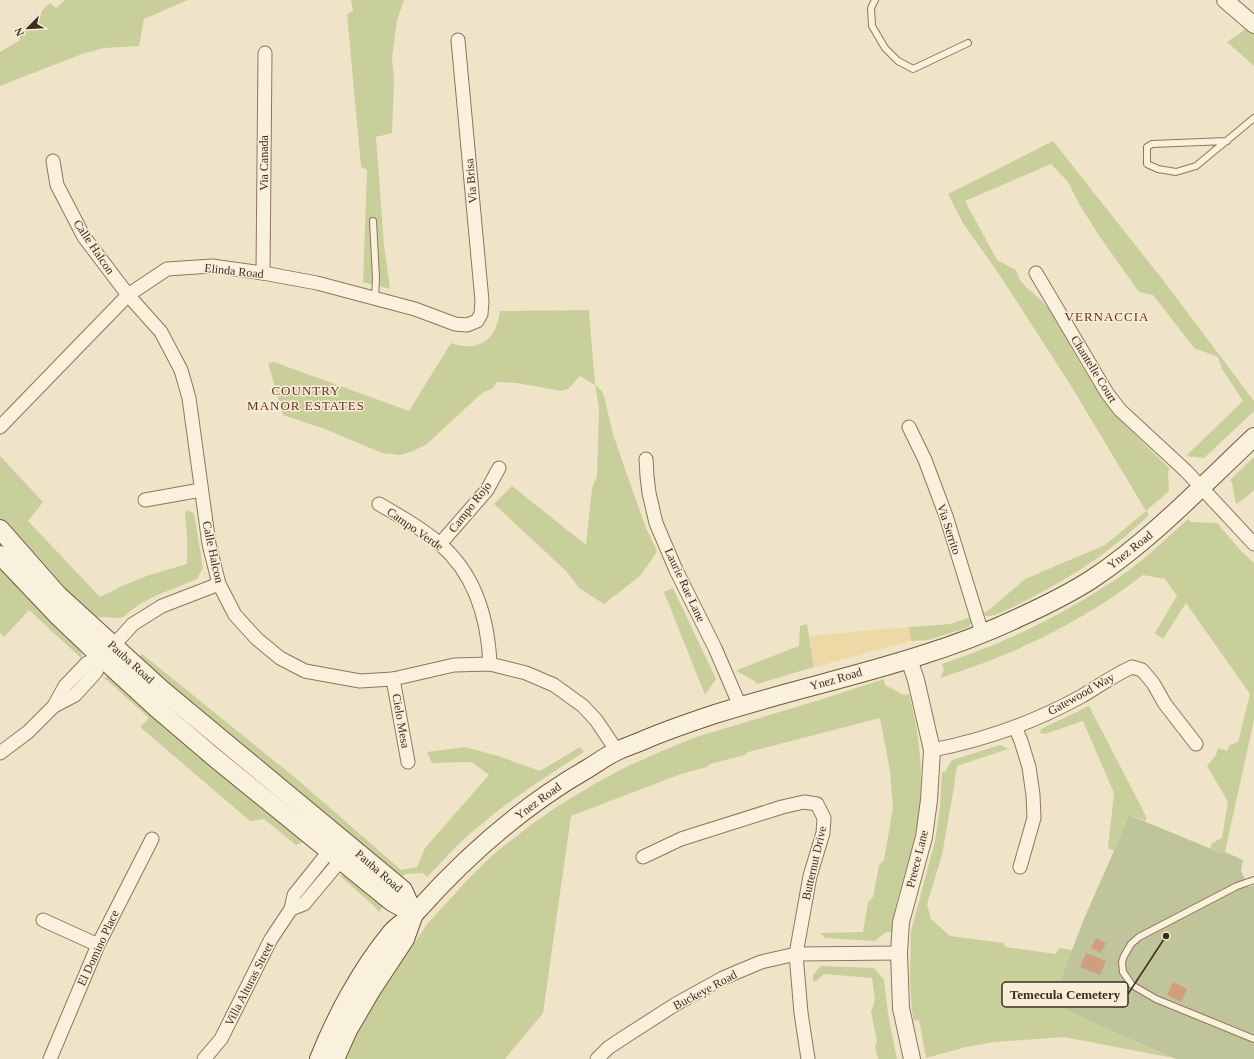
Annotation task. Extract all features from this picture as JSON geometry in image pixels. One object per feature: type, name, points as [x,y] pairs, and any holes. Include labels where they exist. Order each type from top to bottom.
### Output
[{"type":"main road","name":"Ynez Road","points":[[319,1059],[345,1004],[368,965],[393,930],[414,914],[467,859],[499,830],[530,805],[563,783],[617,751],[676,726],[740,706],[909,659],[952,645],[1016,619],[1054,601],[1091,579],[1132,549],[1160,525],[1254,437]]},
{"type":"main road","name":"Pauba Road","points":[[0,529],[161,712],[215,758],[340,849],[403,890],[414,914]]},
{"type":"main road","name":"Pauba Road","points":[[0,555],[59,617],[107,652]]},
{"type":"main road","name":"Ynez Road","points":[[335,1059],[348,1030],[372,989],[405,939],[414,914]]},
{"type":"street","points":[[1225,0],[1254,25]]},
{"type":"street","name":"Via Brisa","points":[[458,40],[482,301],[481,314],[477,321]]},
{"type":"street","name":"Via Canada","points":[[263,273],[265,53]]},
{"type":"street","name":"Calle Halcon","points":[[53,161],[57,186],[84,237],[128,295],[161,332],[181,370],[189,398],[209,544],[219,584],[235,615],[257,640],[280,658],[305,671],[360,681],[393,679],[454,665],[490,664],[526,673],[554,685],[583,706],[596,720],[617,751]]},
{"type":"street","name":"Elinda Road","points":[[0,427],[128,295],[167,269],[212,266],[263,273],[317,283],[375,298],[415,309],[455,324],[467,325],[477,321]]},
{"type":"street","name":"Chantelle Court","points":[[1036,273],[1107,393],[1120,410],[1201,487],[1254,544]]},
{"type":"street","name":"Via Serrito","points":[[909,427],[925,460],[946,516],[982,633]]},
{"type":"street","name":"Laurie Rae Lane","points":[[646,459],[646,476],[656,523],[676,570],[715,648],[740,706]]},
{"type":"street","name":"Campo Rojo","points":[[440,544],[487,490],[498,468]]},
{"type":"street","points":[[145,500],[201,490]]},
{"type":"street","name":"Campo Verde","points":[[379,504],[407,520],[440,544],[465,572],[478,598],[485,619],[490,664]]},
{"type":"street","points":[[0,753],[28,732],[54,706],[65,686],[87,664],[107,652],[133,624],[162,606],[219,584]]},
{"type":"street","name":"Preece Lane","points":[[909,659],[916,680],[932,750],[929,800],[924,837],[901,922],[899,953],[901,1008],[912,1059]]},
{"type":"street","name":"Gatewood Way","points":[[932,750],[968,743],[1015,727],[1068,703],[1132,667],[1142,670],[1153,683],[1165,704],[1196,744]]},
{"type":"street","name":"Cielo Mesa","points":[[393,679],[408,762]]},
{"type":"street","points":[[1015,727],[1029,768],[1033,795],[1034,818],[1020,867]]},
{"type":"street","name":"Butternut Drive","points":[[643,857],[681,839],[782,807],[804,802],[817,804],[824,818],[823,833],[810,876],[796,954],[801,1013],[808,1059]]},
{"type":"street","name":"El Domino Place","points":[[50,1059],[98,945],[152,839]]},
{"type":"street","name":"Villa Alturas Street","points":[[204,1059],[221,1039],[272,939],[291,908],[294,895],[340,849]]},
{"type":"street","points":[[43,920],[98,945]]},
{"type":"street","name":"Buckeye Road","points":[[597,1059],[608,1048],[676,1004],[723,978],[761,962],[796,954],[899,953]]},
{"type":"lane","points":[[875,0],[871,8],[872,26],[885,48],[898,61],[914,69],[968,42]]},
{"type":"lane","points":[[1227,141],[1152,144],[1147,147],[1147,164],[1158,169],[1176,172],[1196,166],[1227,141],[1254,118]]},
{"type":"lane","points":[[373,221],[376,278],[375,298]]},
{"type":"lane","points":[[1254,880],[1237,886],[1139,937],[1131,944],[1122,962],[1123,972],[1132,985],[1156,999],[1254,1039]]},
{"type":"green space","points":[[65,0],[188,0],[144,19],[139,46],[104,48],[82,54],[0,86],[0,52],[20,40],[18,33],[50,3],[56,8]]},
{"type":"green space","points":[[351,0],[404,0],[397,20],[392,58],[394,81],[392,133],[376,137],[384,245],[390,289],[363,282],[367,170],[361,167],[347,14],[353,11]]},
{"type":"green space","points":[[1249,27],[1254,29],[1254,66],[1227,42]]},
{"type":"green space","points":[[1053,141],[1163,280],[1254,401],[1254,411],[1204,458],[1186,456],[1243,401],[1222,369],[1218,357],[1194,348],[1153,295],[1139,292],[1100,237],[1079,204],[1068,182],[1051,164],[965,201],[997,260],[1016,270],[1020,280],[1049,309],[1103,400],[1119,419],[1170,469],[1168,471],[1169,491],[1146,511],[1068,381],[1001,277],[963,223],[948,194]]},
{"type":"green space","points":[[589,310],[595,385],[580,376],[568,389],[562,391],[517,383],[496,382],[493,388],[482,393],[427,444],[413,451],[400,455],[382,453],[325,429],[283,415],[268,363],[274,362],[409,411],[451,343],[461,346],[470,346],[478,345],[484,342],[495,330],[500,311]]},
{"type":"green space","points":[[595,385],[601,390],[604,396],[613,434],[646,528],[657,551],[640,576],[604,604],[579,588],[566,571],[494,504],[512,486],[586,545],[592,488],[597,476],[599,408]]},
{"type":"green space","points":[[0,456],[43,502],[28,521],[100,597],[149,575],[187,564],[186,510],[194,513],[203,568],[197,579],[155,596],[137,606],[122,618],[97,617],[95,619],[58,583],[0,518]]},
{"type":"green space","points":[[1254,457],[1254,490],[1236,504],[1232,483],[1230,480]]},
{"type":"green space","points":[[1146,511],[1149,514],[1136,527],[1112,547],[1069,577],[1047,590],[996,615],[985,616],[983,613],[989,610],[1025,579],[1105,545]]},
{"type":"green space","points":[[1188,519],[1191,522],[1217,523],[1242,552],[1254,563],[1254,720],[1225,852],[1221,853],[1210,848],[1212,843],[1222,838],[1228,802],[1207,766],[1216,755],[1218,748],[1227,751],[1230,745],[1238,742],[1250,694],[1186,603],[1163,639],[1155,633],[1177,596],[1165,579],[1143,575],[1112,598],[1079,618],[1027,645],[1000,657],[940,678],[944,670],[942,664],[987,648],[1026,630],[1075,605],[1106,586],[1138,563]]},
{"type":"green space","points":[[0,567],[79,649],[82,659],[29,610],[4,637],[0,633]]},
{"type":"green space","points":[[673,588],[716,679],[705,695],[664,592]]},
{"type":"green space","points":[[971,617],[972,621],[969,627],[928,640],[911,641],[909,627],[951,624]]},
{"type":"green space","points":[[807,624],[814,667],[757,684],[755,681],[738,672],[737,670],[799,646],[800,626]]},
{"type":"green space","points":[[142,654],[298,780],[401,870],[417,867],[425,848],[489,775],[472,762],[432,763],[427,752],[465,747],[498,756],[540,771],[580,747],[584,752],[503,807],[464,839],[427,877],[423,873],[405,874],[400,879],[138,659]]},
{"type":"green space","points":[[108,677],[115,680],[309,840],[296,845],[264,819],[250,821],[140,727],[149,718],[103,678]]},
{"type":"green space","points":[[884,679],[885,685],[904,695],[909,694],[919,745],[921,779],[919,814],[916,831],[896,905],[892,932],[886,932],[875,941],[825,938],[820,933],[863,932],[868,902],[873,897],[879,865],[884,860],[893,808],[890,771],[880,718],[748,752],[745,755],[710,764],[707,767],[681,774],[571,816],[543,1013],[505,1059],[344,1059],[367,1011],[428,923],[473,874],[494,854],[532,824],[596,783],[628,766],[662,751],[696,737]]},
{"type":"green space","points":[[1089,706],[1146,816],[1146,821],[1129,815],[1114,851],[1108,848],[1114,793],[1083,721],[1045,734],[1040,733],[1041,729]]},
{"type":"green space","points":[[1000,745],[1008,749],[957,766],[942,855],[927,904],[931,919],[950,936],[1004,943],[1005,947],[1056,954],[1059,948],[1072,950],[1052,1003],[1173,1058],[1064,1037],[994,1042],[966,1047],[926,1058],[919,1020],[914,1021],[912,1012],[910,980],[911,931],[935,841],[940,808],[942,772],[945,772],[952,760]]},
{"type":"green space","points":[[1129,815],[1221,853],[1225,852],[1243,860],[1241,871],[1249,887],[1254,885],[1254,1059],[1176,1059],[1113,1032],[1052,1003],[1083,921]]},
{"type":"green space","points":[[339,875],[345,875],[373,896],[383,906],[379,912],[374,906]]},
{"type":"green space","points":[[821,966],[874,968],[884,980],[888,1014],[897,1059],[878,1059],[875,1047],[877,1041],[871,1012],[875,1000],[872,978],[824,974],[816,981],[813,981],[813,975]]},
{"type":"sand","points":[[909,627],[911,641],[814,667],[809,636]]},
{"type":"building","points":[[1096,938],[1106,943],[1101,953],[1091,948]]},
{"type":"building","points":[[1086,953],[1106,961],[1100,975],[1080,967]]},
{"type":"building","points":[[1173,982],[1187,989],[1181,1002],[1167,995]]},
{"type":"place","name":"Temecula Cemetery","points":[[1166,936]]},
{"type":"district","name":"VERNACCIA","points":[[1107,316]]},
{"type":"district","name":"COUNTRY MANOR ESTATES","points":[[306,398]]}]
